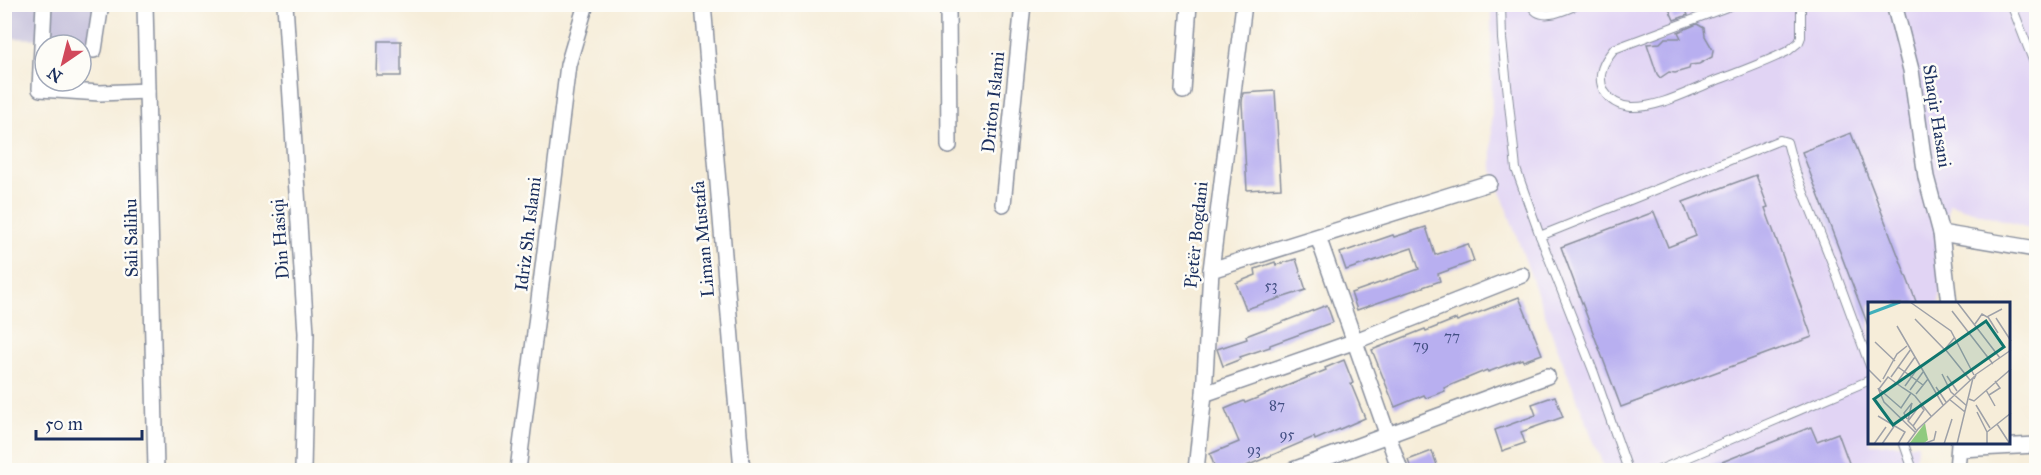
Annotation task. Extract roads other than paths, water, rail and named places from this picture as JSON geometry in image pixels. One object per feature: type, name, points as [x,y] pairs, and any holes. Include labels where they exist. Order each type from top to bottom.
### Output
[{"type":"street","points":[[44,4],[40,89],[100,93],[147,91]]},
{"type":"street","points":[[94,50],[101,4]]},
{"type":"street","name":"Sali Salihu","points":[[145,4],[156,471]]},
{"type":"street","name":"Din Hasiqi","points":[[285,4],[306,333],[303,471]]},
{"type":"street","name":"Idriz Sh. Islami","points":[[518,471],[568,65],[586,4]]},
{"type":"street","name":"Liman Mustafa","points":[[703,4],[742,471]]},
{"type":"street","points":[[948,4],[949,146]]},
{"type":"street","name":"Driton Islami","points":[[1002,204],[1023,4]]},
{"type":"street","points":[[1183,91],[1189,4]]},
{"type":"street","name":"Pjetër Bogdani","points":[[1196,471],[1204,394],[1211,270],[1244,4]]},
{"type":"street","name":"Shaqir Hasani","points":[[1894,4],[1911,70],[1926,177],[1941,234],[1949,302]]},
{"type":"street","points":[[1211,270],[1489,183]]},
{"type":"street","points":[[1941,234],[2037,249]]},
{"type":"street","points":[[1318,237],[1386,437],[1400,471]]},
{"type":"street","points":[[1204,394],[1353,342],[1522,274]]},
{"type":"street","points":[[1293,471],[1547,375]]},
{"type":"street","points":[[1957,471],[1959,446],[2037,445]]},
{"type":"lane","points":[[1501,4],[1502,39],[1516,169],[1594,373],[1628,471]]},
{"type":"lane","points":[[1531,4],[1533,10],[1541,15],[1555,14],[1579,4]]},
{"type":"lane","points":[[1735,4],[1614,49],[1602,66],[1600,76],[1603,88],[1610,100],[1623,106],[1633,107],[1662,101],[1788,51],[1799,42],[1801,4]]},
{"type":"lane","points":[[2012,4],[2037,68]]},
{"type":"lane","points":[[1540,236],[1780,140],[1787,142],[1794,168],[1868,361]]},
{"type":"lane","points":[[1659,471],[1868,381]]},
{"type":"lane","points":[[1904,445],[1913,471]]}]
